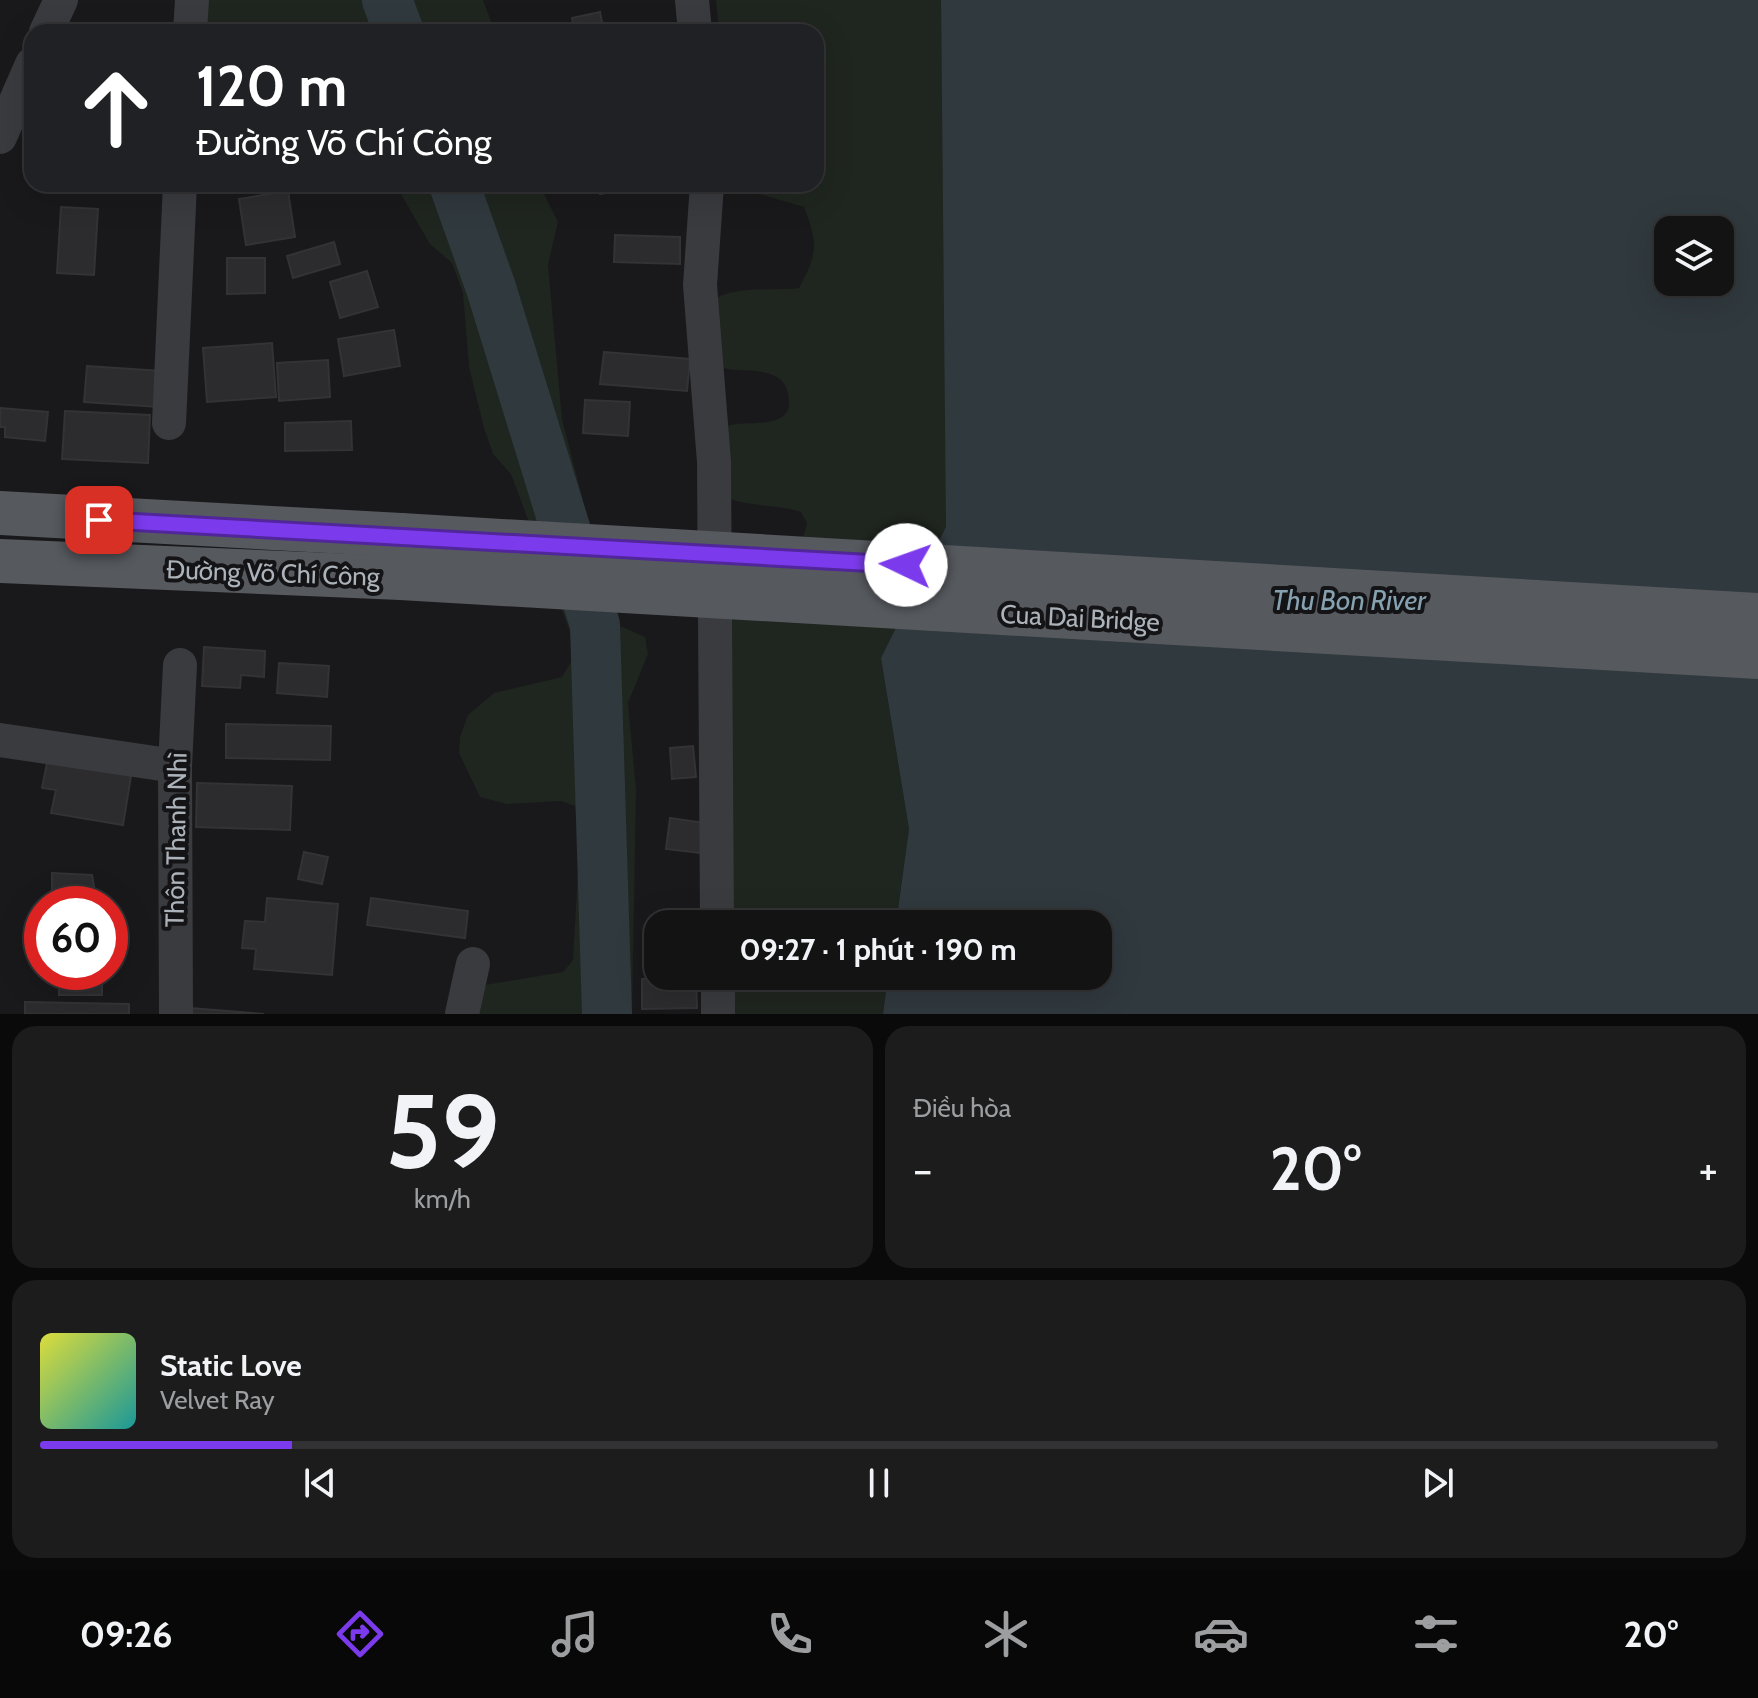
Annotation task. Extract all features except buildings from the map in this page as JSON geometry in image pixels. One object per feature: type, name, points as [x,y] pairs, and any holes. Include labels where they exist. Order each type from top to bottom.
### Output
[{"type":"main road","name":"Đường Võ Chí Công","points":[[0,513],[401,535]]},
{"type":"main road","name":"Cua Dai Bridge","points":[[401,535],[1758,615]]},
{"type":"main road","name":"Đường Võ Chí Công","points":[[0,561],[401,578]]},
{"type":"main road","name":"Cua Dai Bridge","points":[[401,578],[1758,657]]},
{"type":"street","points":[[50,24],[61,0]]},
{"type":"street","points":[[190,24],[192,0]]},
{"type":"street","points":[[692,0],[694,24]]},
{"type":"street","points":[[0,137],[24,82]]},
{"type":"street","points":[[169,423],[180,192]]},
{"type":"street","points":[[706,192],[700,285],[714,462],[717,910]]},
{"type":"street","name":"Thôn Thanh Nhì","points":[[176,1014],[175,766],[180,665]]},
{"type":"street","points":[[0,740],[175,766]]},
{"type":"street","points":[[462,1014],[473,964]]},
{"type":"street","points":[[718,990],[718,1014]]},
{"type":"shaded area","points":[[200,0],[483,0],[492,24],[200,24]]},
{"type":"shaded area","points":[[716,0],[941,0],[947,528],[881,658],[909,829],[898,910],[729,910],[719,572],[803,538],[807,523],[801,512],[728,497],[724,427],[773,421],[786,413],[789,403],[782,381],[773,375],[719,367],[711,302],[741,291],[799,288],[810,266],[814,239],[804,207],[753,192],[824,192],[824,24],[718,24]]},
{"type":"shaded area","points":[[400,192],[543,192],[558,222],[548,265],[562,419],[596,551],[613,587],[620,626],[645,637],[648,654],[628,703],[636,789],[632,1014],[471,1014],[485,985],[563,972],[573,960],[580,834],[575,806],[561,801],[507,804],[480,797],[459,753],[460,737],[468,715],[494,693],[562,677],[572,660],[573,640],[511,474],[493,454],[484,428],[469,367],[463,293],[452,263],[430,244]]},
{"type":"shaded area","points":[[731,990],[886,990],[883,1014],[732,1014]]},
{"type":"water","name":"Thu Bon River","points":[[941,0],[1758,0],[1758,1014],[883,1014],[886,990],[1112,990],[1112,910],[898,910],[909,829],[881,658],[946,527]]},
{"type":"waterway","points":[[387,0],[396,24]]},
{"type":"waterway","points":[[457,192],[491,288],[595,625],[607,1014]]},
{"type":"route","points":[[99,520],[906,565]]}]
